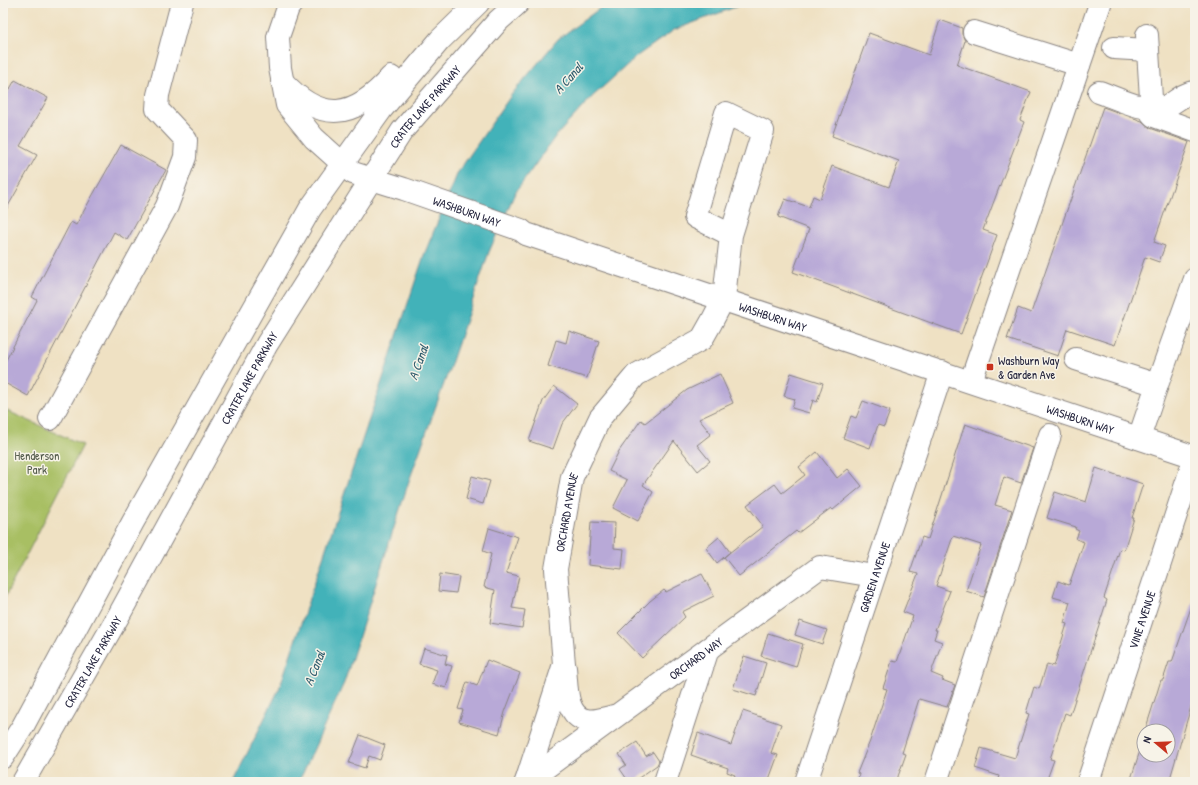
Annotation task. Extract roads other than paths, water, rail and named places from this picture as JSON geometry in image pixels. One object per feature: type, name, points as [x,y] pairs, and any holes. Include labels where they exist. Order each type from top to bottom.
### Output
[{"type":"main road","points":[[50,419],[167,206],[185,157],[186,140],[158,109],[158,95],[182,3]]},
{"type":"main road","points":[[292,3],[288,8],[278,37],[282,81],[287,105],[314,138],[356,172]]},
{"type":"main road","name":"CRATER LAKE PARKWAY","points":[[23,782],[119,615],[267,344],[356,172],[380,110],[440,40],[478,3]]},
{"type":"main road","name":"CRATER LAKE PARKWAY","points":[[3,757],[23,726],[134,522],[310,209],[356,172],[402,131],[498,21],[518,3]]},
{"type":"main road","points":[[971,381],[1100,4]]},
{"type":"main road","points":[[282,81],[292,92],[322,109],[337,112],[363,104],[377,93],[424,43],[459,21]]},
{"type":"main road","points":[[974,32],[1079,65]]},
{"type":"main road","points":[[1114,48],[1148,43],[1154,116],[1195,130]]},
{"type":"main road","points":[[1099,92],[1143,107],[1153,108],[1164,107],[1195,92]]},
{"type":"main road","points":[[724,298],[731,235],[763,131],[726,114],[695,217],[731,235]]},
{"type":"main road","name":"WASHBURN WAY","points":[[356,172],[521,230],[526,234],[724,298],[1195,457]]},
{"type":"main road","points":[[1139,438],[1195,279]]},
{"type":"main road","name":"ORCHARD AVENUE","points":[[526,782],[564,664],[556,569],[572,477],[600,418],[622,391],[636,375],[702,339],[724,298]]},
{"type":"main road","points":[[1076,359],[1157,385]]},
{"type":"main road","name":"GARDEN AVENUE","points":[[806,782],[942,372]]},
{"type":"main road","points":[[936,782],[1050,435]]},
{"type":"main road","name":"VINE AVENUE","points":[[1088,782],[1195,457]]},
{"type":"main road","name":"ORCHARD WAY","points":[[526,782],[820,567],[874,576]]},
{"type":"main road","points":[[665,782],[708,649]]},
{"type":"main road","points":[[564,664],[571,711],[577,717],[587,721],[615,716]]},
{"type":"water","name":"A Canal","points":[[607,3],[746,3],[674,30],[637,56],[593,96],[555,137],[515,193],[489,252],[409,481],[344,683],[303,773],[298,782],[233,782],[279,689],[424,255],[458,172],[512,94],[558,39]]},
{"type":"place","name":"Washburn Way & Garden Ave","points":[[990,367]]},
{"type":"park label","name":"Henderson Park","points":[[37,462]]}]
